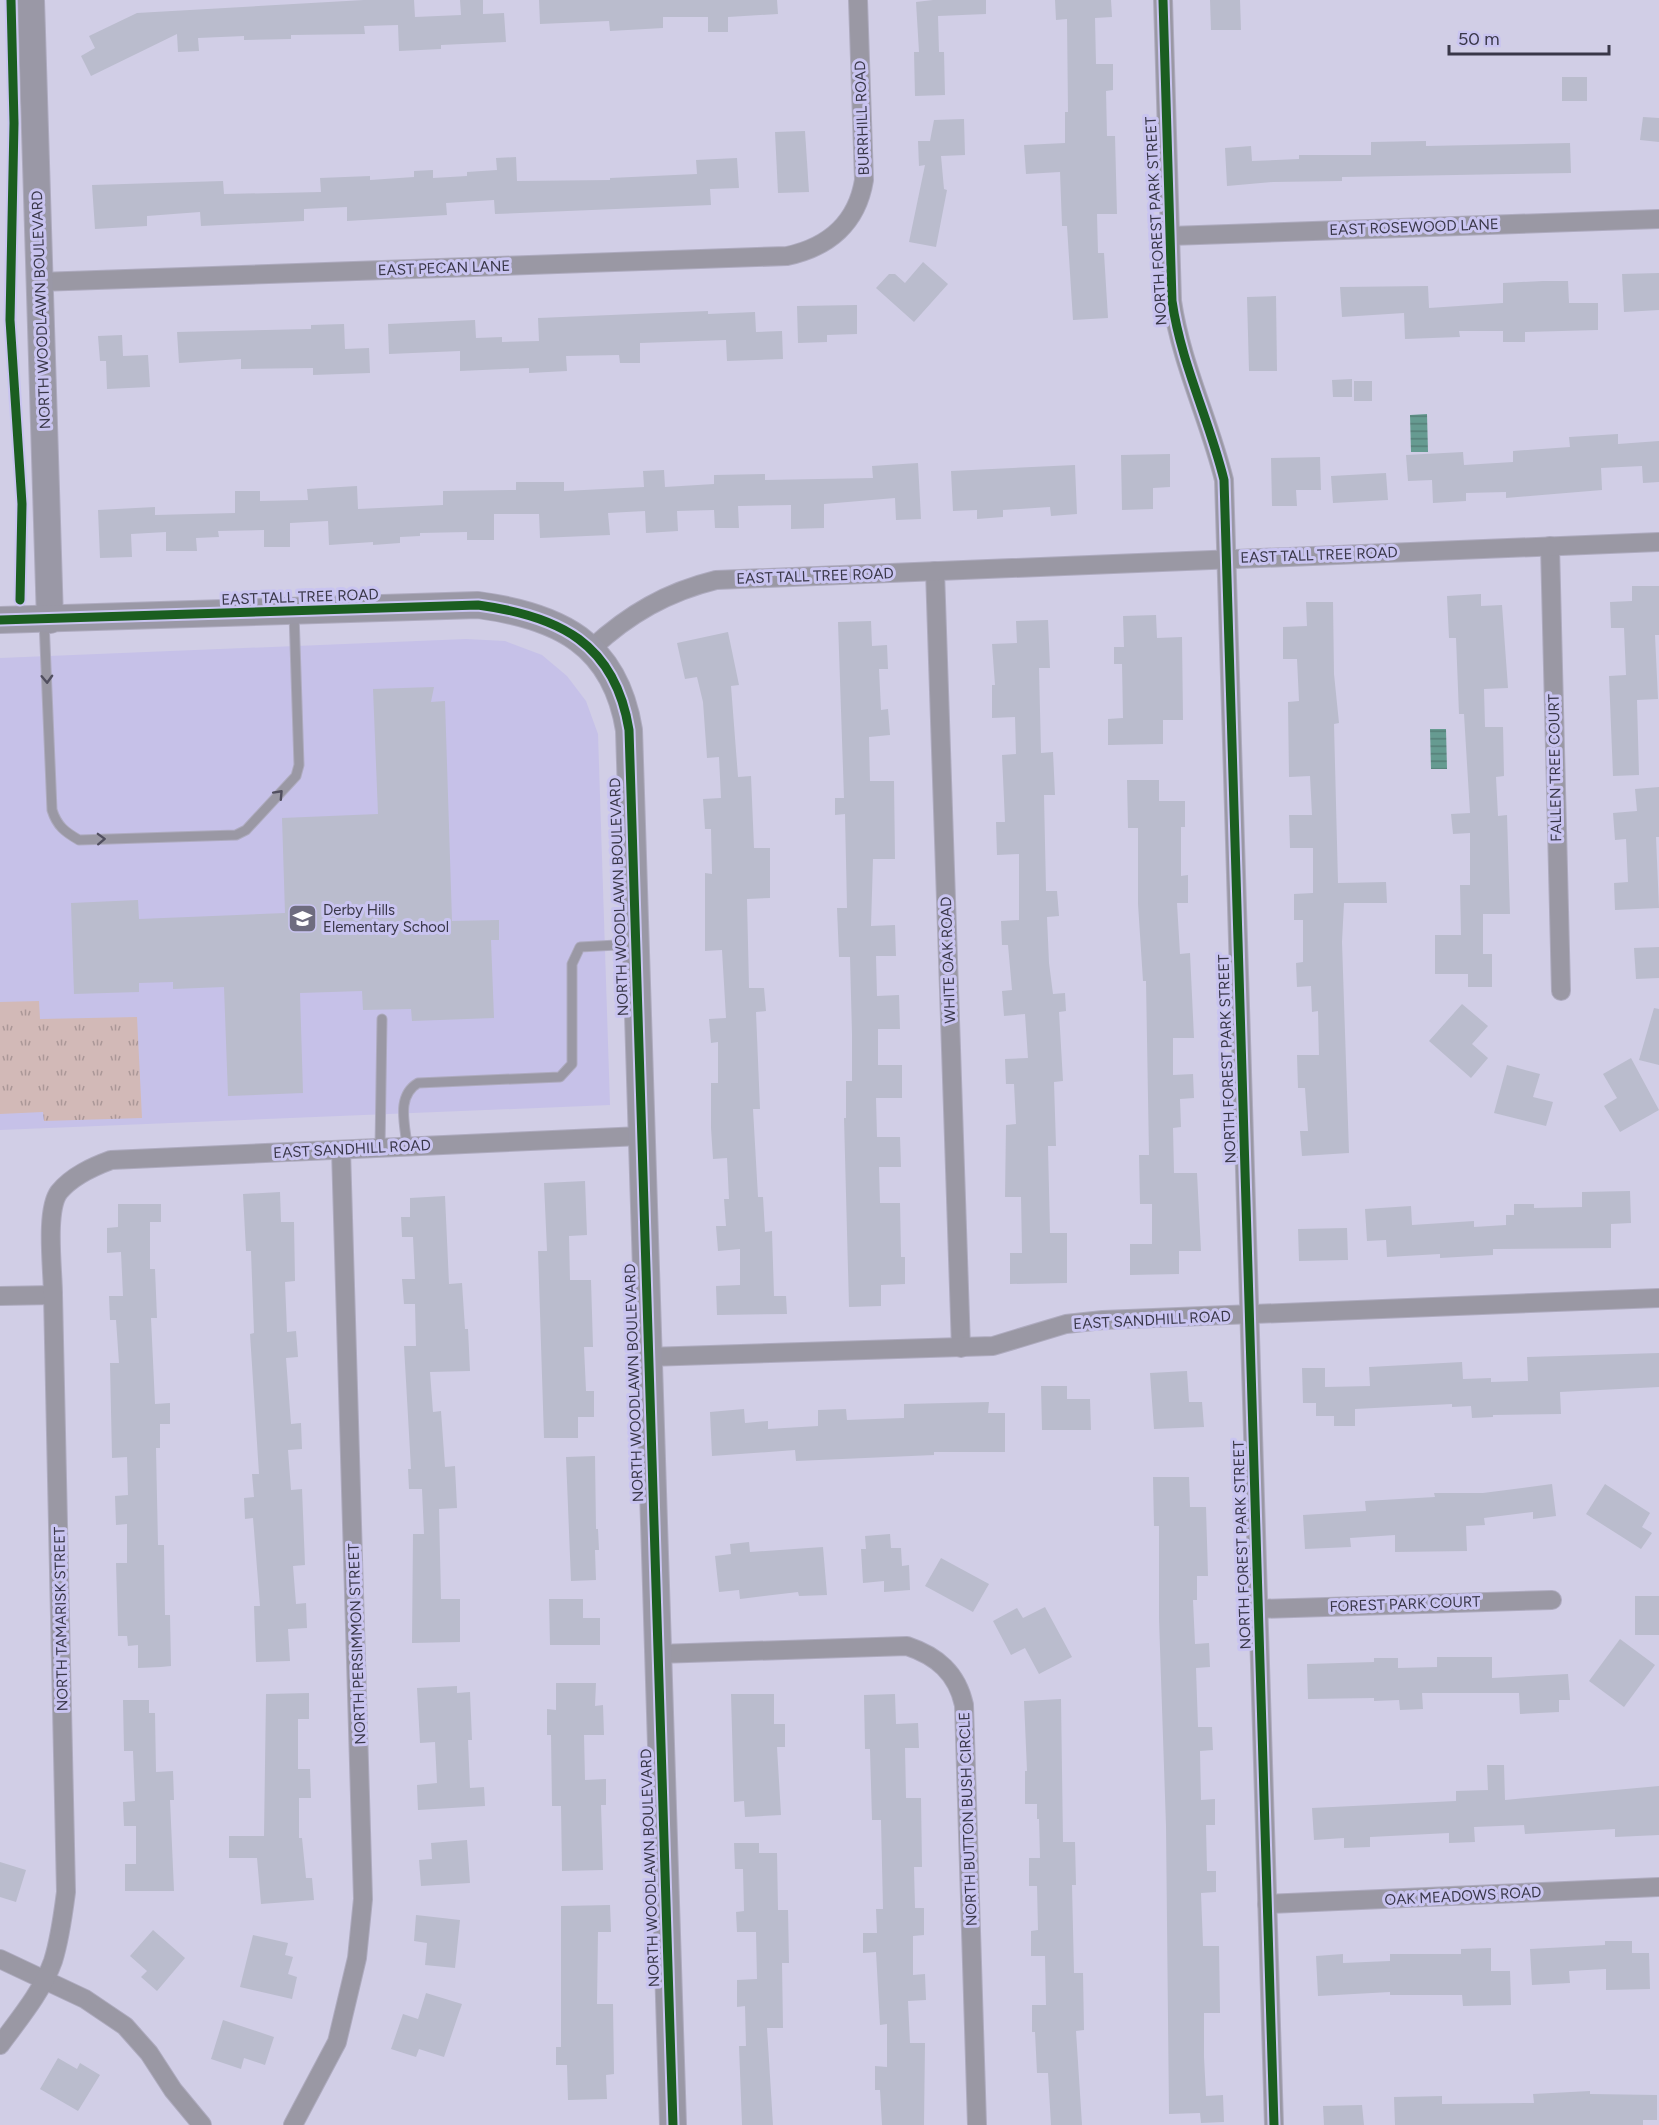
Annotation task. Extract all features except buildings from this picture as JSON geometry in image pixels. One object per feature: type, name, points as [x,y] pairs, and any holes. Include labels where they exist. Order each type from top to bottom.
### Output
[{"type":"street","name":"NORTH WOODLAWN BOULEVARD","points":[[31,0],[47,620]]},
{"type":"street","name":"BURRHILL ROAD","points":[[842,230],[858,204],[864,180],[858,0]]},
{"type":"street","name":"NORTH FOREST PARK STREET","points":[[1163,0],[1172,301],[1176,332],[1224,480],[1274,2125]]},
{"type":"street","name":"EAST ROSEWOOD LANE","points":[[1170,236],[1659,219]]},
{"type":"street","name":"EAST PECAN LANE","points":[[39,282],[787,256],[824,243],[842,230]]},
{"type":"street","name":"EAST TALL TREE ROAD","points":[[0,621],[478,605],[538,618],[567,631],[592,648],[632,615],[662,597],[689,586],[716,580],[1659,542]]},
{"type":"street","name":"FALLEN TREE COURT","points":[[1550,546],[1561,991]]},
{"type":"street","name":"WHITE OAK ROAD","points":[[935,571],[961,1348]]},
{"type":"street","name":"NORTH WOODLAWN BOULEVARD","points":[[592,648],[613,681],[629,730],[673,2125]]},
{"type":"street","name":"EAST SANDHILL ROAD","points":[[69,1183],[93,1167],[111,1160],[641,1136]]},
{"type":"street","name":"NORTH PERSIMMON STREET","points":[[293,2125],[337,2042],[357,1958],[363,1899],[341,1150]]},
{"type":"street","name":"NORTH TAMARISK STREET","points":[[0,2045],[24,2013],[52,1963],[61,1931],[66,1892],[53,1295],[54,1204],[59,1193],[69,1183]]},
{"type":"street","points":[[0,1296],[53,1295]]},
{"type":"street","name":"EAST SANDHILL ROAD","points":[[648,1357],[993,1346],[1047,1329],[1094,1321],[1659,1298]]},
{"type":"street","name":"FOREST PARK COURT","points":[[1258,1609],[1552,1600]]},
{"type":"street","name":"NORTH BUTTON BUSH CIRCLE","points":[[658,1654],[907,1646],[929,1654],[953,1676],[964,1705],[977,2125]]},
{"type":"street","name":"OAK MEADOWS ROAD","points":[[1268,1904],[1659,1887]]},
{"type":"street","points":[[0,1959],[85,1999],[125,2026],[149,2053],[173,2090],[201,2125]]},
{"type":"lane","points":[[47,620],[52,810],[56,823],[65,832],[79,840],[236,835],[246,830],[296,776],[298,765],[294,612]]},
{"type":"lane","points":[[407,1146],[404,1097],[410,1088],[418,1083],[560,1077],[572,1064],[572,963],[580,947],[635,944]]},
{"type":"lane","points":[[380,1148],[382,1019]]},
{"type":"shaded area","points":[[1427,414],[1428,452],[1411,452],[1410,415]]},
{"type":"shaded area","name":"Derby Hills Elementary School","points":[[466,639],[505,641],[542,655],[567,676],[586,701],[598,734],[610,1105],[0,1130],[0,658]]},
{"type":"shaded area","points":[[1430,729],[1446,729],[1447,769],[1431,769]]},
{"type":"green space","points":[[39,1001],[40,1019],[137,1017],[142,1118],[44,1121],[43,1112],[0,1114],[0,1002]]},
{"type":"cycle path","points":[[11,0],[14,123],[10,320],[22,504],[20,600]]},
{"type":"cycle path","points":[[1163,0],[1172,301],[1188,369],[1224,480],[1274,2125]]},
{"type":"cycle path","points":[[0,620],[478,605],[534,617],[558,626],[579,639],[596,655],[611,675],[622,700],[629,730],[673,2125]]},
{"type":"place","name":"Derby Hills Elementary School","points":[[302,919]]}]
